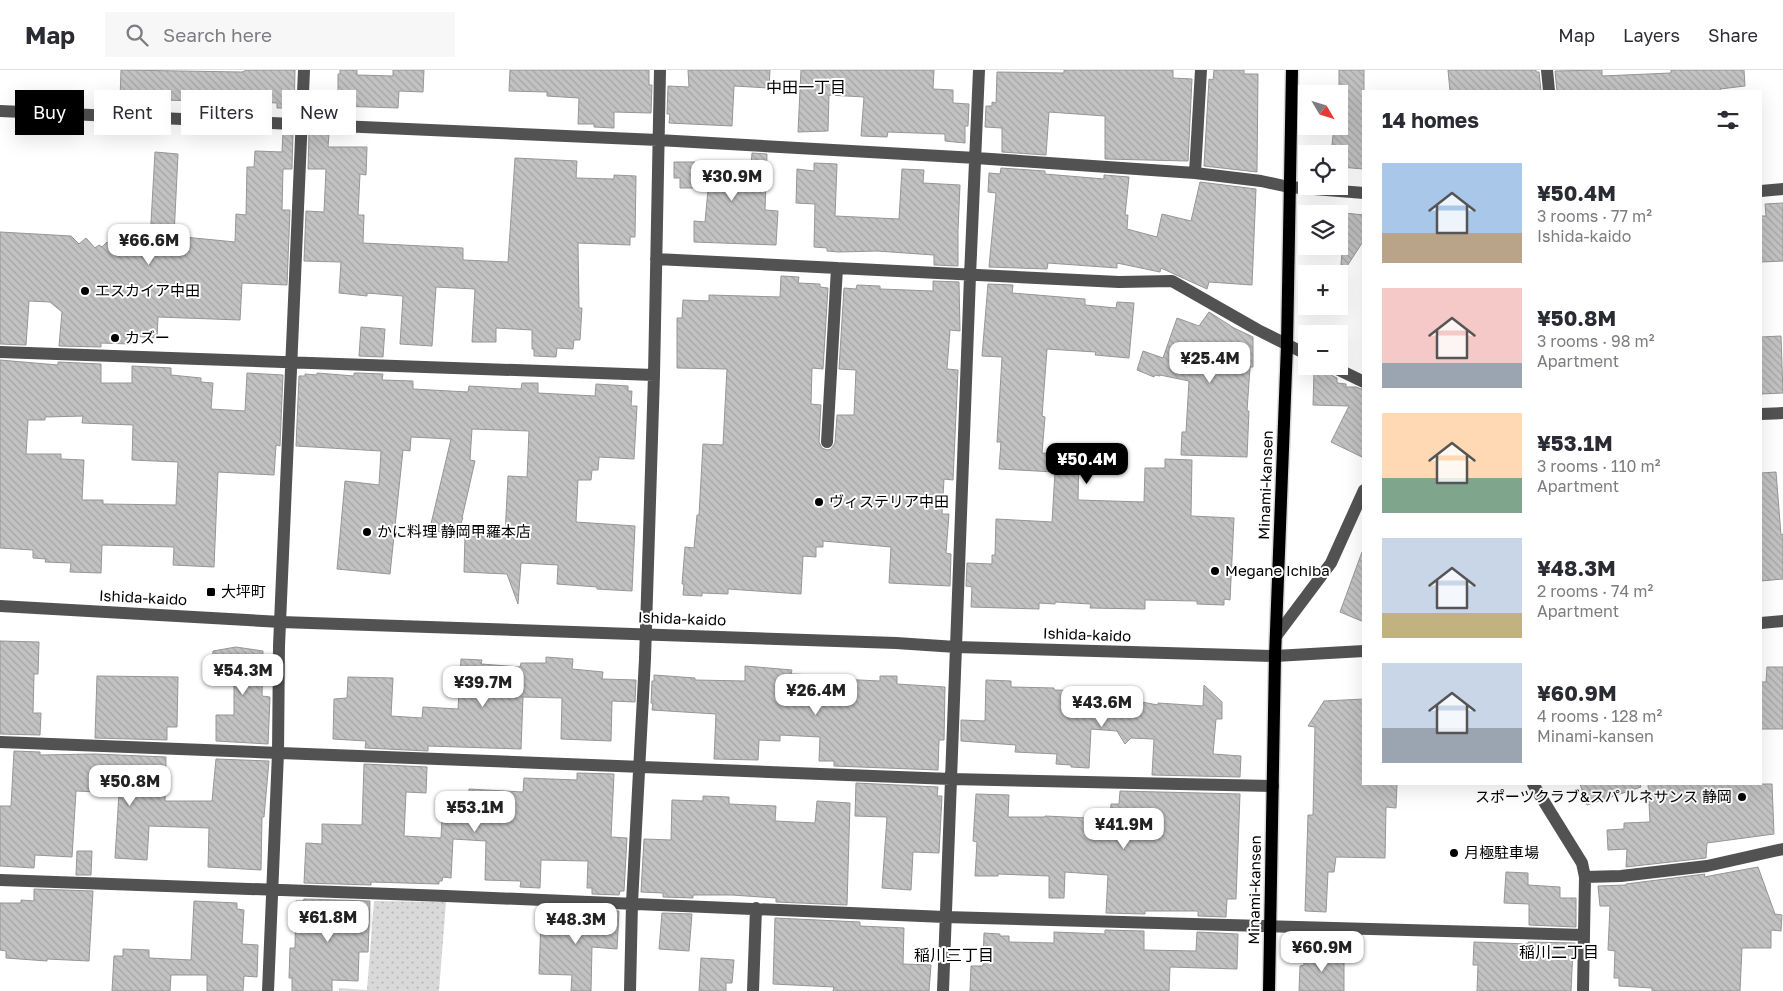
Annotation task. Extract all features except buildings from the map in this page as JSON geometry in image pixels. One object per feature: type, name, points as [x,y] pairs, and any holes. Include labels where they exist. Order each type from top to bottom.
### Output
[{"type":"main road","name":"Minami-kansen","points":[[1269,991],[1275,656],[1287,345],[1292,70]]},
{"type":"street","points":[[303,90],[304,70]]},
{"type":"street","points":[[630,991],[638,766],[646,634],[654,374],[660,70]]},
{"type":"street","points":[[943,991],[979,70]]},
{"type":"street","points":[[1195,173],[1200,70]]},
{"type":"street","points":[[1547,70],[1549,90]]},
{"type":"street","points":[[0,111],[282,122]]},
{"type":"street","points":[[356,126],[976,158],[1195,173],[1261,181],[1289,187],[1362,193]]},
{"type":"street","points":[[268,991],[301,135]]},
{"type":"street","points":[[1762,191],[1783,189]]},
{"type":"street","points":[[656,259],[970,276],[1119,282],[1172,281],[1258,330],[1298,350]]},
{"type":"street","points":[[827,442],[836,268]]},
{"type":"street","points":[[0,352],[654,374]]},
{"type":"street","points":[[1348,374],[1362,381]]},
{"type":"street","points":[[1762,414],[1783,412]]},
{"type":"street","points":[[1277,635],[1330,563],[1362,494]]},
{"type":"street","name":"Ishida-kaido","points":[[0,606],[281,622],[646,634],[956,647],[1275,656],[1362,651]]},
{"type":"street","points":[[1762,623],[1783,621]]},
{"type":"street","points":[[0,742],[951,779],[1273,786]]},
{"type":"street","points":[[1534,785],[1582,863],[1585,877],[1583,991]]},
{"type":"street","points":[[1585,877],[1621,876],[1707,866],[1783,849]]},
{"type":"street","points":[[0,880],[632,903],[946,917],[1584,935]]},
{"type":"street","points":[[752,991],[756,908]]},
{"type":"shaded area","points":[[374,901],[446,902],[439,991],[339,991],[339,988],[367,990]]},
{"type":"place","name":"エスカイア中田","points":[[85,291]]},
{"type":"place","name":"カズー","points":[[115,338]]},
{"type":"place","name":"ヴィステリア中田","points":[[819,502]]},
{"type":"place","name":"かに料理 静岡甲羅本店","points":[[367,532]]},
{"type":"place","name":"Megane Ichiba","points":[[1215,571]]},
{"type":"place","name":"大坪町","points":[[211,592]]},
{"type":"place","name":"スポーツクラブ&スパ ルネサンス 静岡","points":[[1742,797]]},
{"type":"place","name":"月極駐車場","points":[[1454,853]]},
{"type":"district","name":"中田一丁目","points":[[806,87]]},
{"type":"district","name":"稲川二丁目","points":[[1559,952]]},
{"type":"district","name":"稲川三丁目","points":[[954,955]]}]
